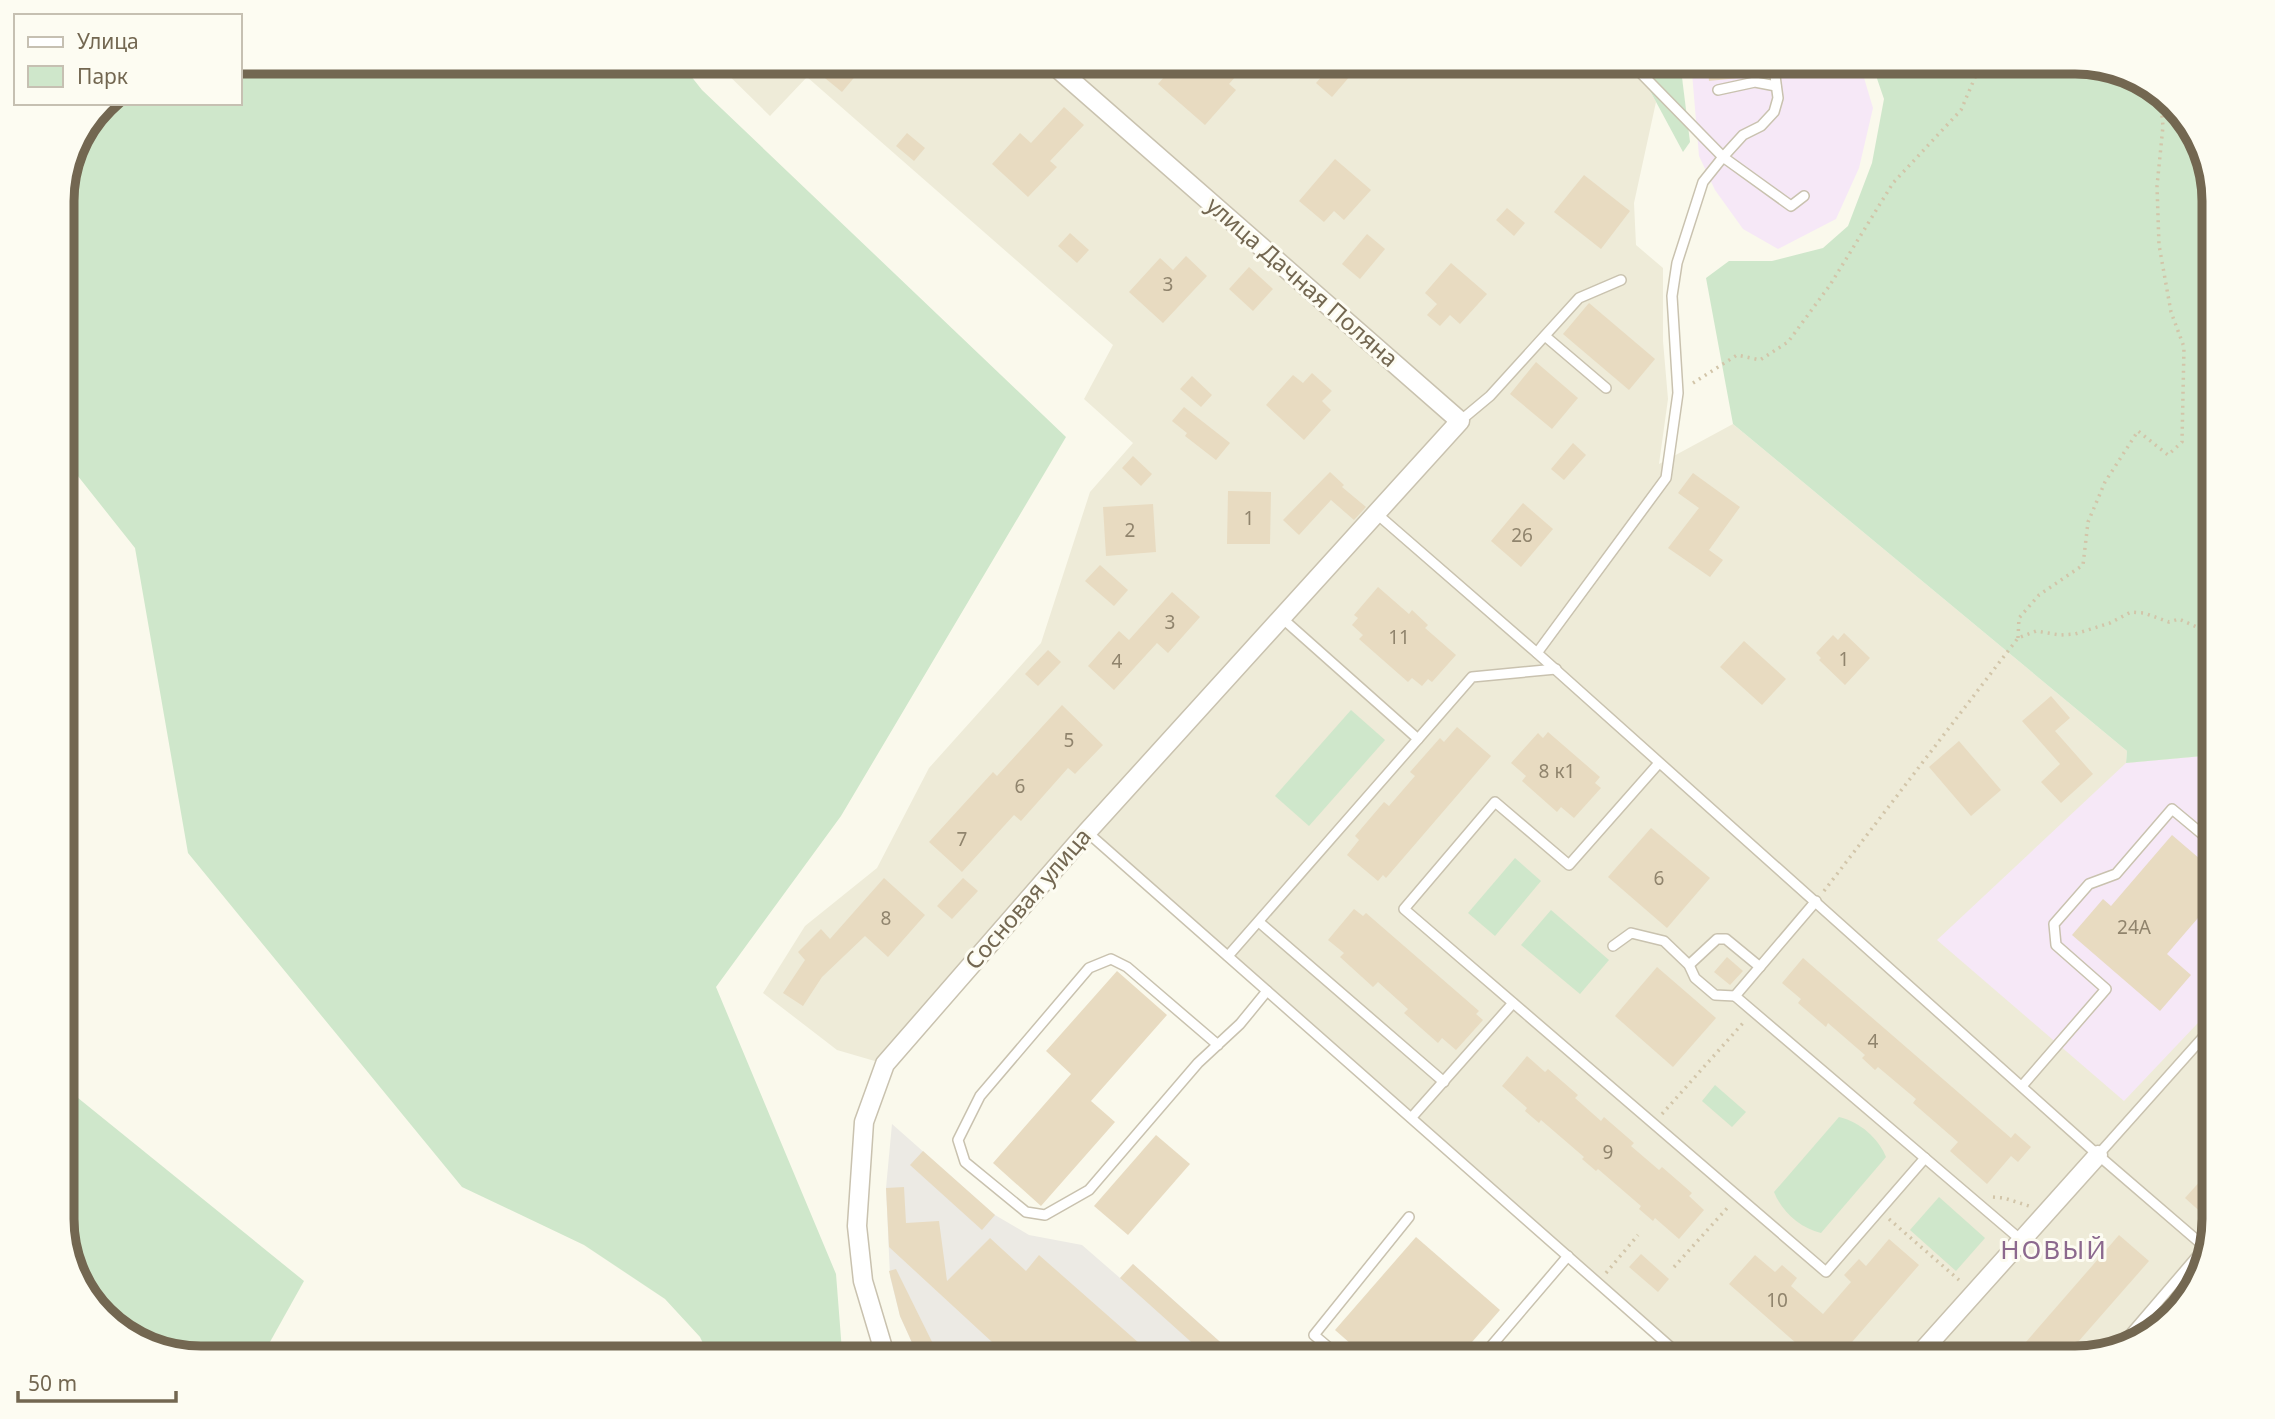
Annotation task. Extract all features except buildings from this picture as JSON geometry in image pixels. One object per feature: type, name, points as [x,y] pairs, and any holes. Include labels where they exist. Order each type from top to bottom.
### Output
[{"type":"street","name":"улица Дачная Поляна","points":[[1064,74],[1460,421]]},
{"type":"street","points":[[1377,514],[1460,421]]},
{"type":"street","name":"Сосновая улица","points":[[882,1346],[863,1281],[857,1226],[864,1122],[885,1064],[1087,832],[1377,514]]},
{"type":"street","points":[[1927,1346],[2098,1155]]},
{"type":"lane","points":[[1642,74],[1723,157],[1791,206],[1804,196]]},
{"type":"lane","points":[[1537,653],[1667,478],[1678,393],[1672,296],[1677,263],[1703,182],[1743,135],[1761,126],[1774,112],[1778,98],[1775,74]]},
{"type":"lane","points":[[1718,90],[1755,82],[1776,86]]},
{"type":"lane","points":[[1460,421],[1490,396],[1579,298],[1621,280]]},
{"type":"lane","points":[[1545,336],[1606,388]]},
{"type":"lane","points":[[1377,514],[1556,669],[2098,1155],[2199,1242]]},
{"type":"lane","points":[[1283,619],[1418,738]]},
{"type":"lane","points":[[1228,956],[1472,677],[1556,669]]},
{"type":"lane","points":[[1659,763],[1569,865],[1495,802],[1404,909],[1826,1272],[1925,1158]]},
{"type":"lane","points":[[2022,1086],[2106,989],[2056,946],[2054,924],[2089,884],[2116,874],[2172,809],[2202,834]]},
{"type":"lane","points":[[1087,832],[1669,1346]]},
{"type":"lane","points":[[1735,996],[1816,901]]},
{"type":"lane","points":[[1259,922],[1444,1082]]},
{"type":"lane","points":[[1613,946],[1631,933],[1664,942],[1689,965],[1695,978],[1715,996],[1735,996],[2021,1240]]},
{"type":"lane","points":[[1689,965],[1717,939],[1726,939],[1760,967]]},
{"type":"lane","points":[[1218,1045],[1127,967],[1111,959],[1089,968],[980,1096],[958,1140],[965,1161],[1026,1212],[1045,1215],[1089,1190],[1198,1063],[1218,1045],[1240,1024],[1267,991]]},
{"type":"lane","points":[[1412,1117],[1513,1003]]},
{"type":"lane","points":[[2098,1155],[2202,1039]]},
{"type":"lane","points":[[1327,1346],[1314,1335],[1409,1217]]},
{"type":"lane","points":[[1491,1346],[1568,1256]]},
{"type":"lane","points":[[2134,1330],[2193,1262]]},
{"type":"path","points":[[1678,393],[1737,355],[1760,360],[1788,342],[1830,285],[1893,183],[1961,110],[1976,74]]},
{"type":"path","points":[[2018,638],[2019,618],[2039,595],[2083,565],[2088,522],[2105,482],[2138,431],[2168,456],[2182,442],[2184,347],[2171,312],[2159,245],[2157,186],[2163,126],[2161,108]]},
{"type":"path","points":[[1816,901],[2018,638],[2036,631],[2060,635],[2075,634],[2110,623],[2132,612],[2144,613],[2169,622],[2179,620],[2201,630]]},
{"type":"path","points":[[1654,1124],[1753,1011]]},
{"type":"path","points":[[1674,1267],[1738,1196]]},
{"type":"path","points":[[1969,1196],[2004,1198],[2048,1211]]},
{"type":"path","points":[[1880,1210],[1959,1280]]},
{"type":"path","points":[[1598,1283],[1638,1236]]},
{"type":"shaded area","points":[[727,74],[1641,74],[1656,102],[1634,203],[1636,245],[1663,268],[1663,341],[1668,399],[1659,464],[1733,424],[2127,751],[2126,763],[2202,756],[2202,1218],[2192,1267],[2175,1296],[2152,1319],[2123,1336],[2074,1346],[1669,1346],[1087,832],[885,1064],[837,1050],[763,993],[805,926],[877,868],[929,768],[1041,643],[1090,492],[1133,443],[1084,399],[1113,345],[807,77],[770,116]]},
{"type":"shaded area","points":[[1692,74],[1863,74],[1873,108],[1859,168],[1836,219],[1778,249],[1743,229],[1715,190],[1699,156]]},
{"type":"shaded area","points":[[2202,756],[2202,1019],[2124,1101],[1937,940],[2126,763]]},
{"type":"shaded area","points":[[892,1124],[995,1215],[1029,1235],[1082,1245],[1120,1278],[1133,1264],[1225,1346],[914,1346],[900,1316],[890,1276],[886,1188]]},
{"type":"green space","points":[[242,74],[689,74],[702,90],[1066,437],[841,816],[716,987],[836,1274],[842,1346],[704,1346],[700,1337],[665,1299],[584,1245],[462,1187],[188,853],[135,548],[74,471],[74,192],[78,168],[95,130],[117,105],[242,105]]},
{"type":"green space","points":[[1641,74],[1682,74],[1690,142],[1683,152]]},
{"type":"green space","points":[[1875,74],[2091,75],[2123,83],[2152,100],[2175,123],[2188,144],[2195,160],[2201,192],[2202,756],[2126,763],[2127,751],[1733,424],[1706,278],[1729,261],[1772,261],[1823,248],[1848,226],[1872,163],[1884,99]]},
{"type":"green space","points":[[1351,710],[1385,740],[1309,826],[1275,796]]},
{"type":"green space","points":[[1515,858],[1541,881],[1495,936],[1468,913]]},
{"type":"green space","points":[[1551,910],[1609,960],[1580,994],[1521,945]]},
{"type":"green space","points":[[1715,1085],[1746,1112],[1732,1127],[1702,1101]]},
{"type":"green space","points":[[74,1095],[304,1281],[268,1346],[184,1344],[152,1336],[123,1319],[95,1289],[80,1259],[76,1243]]},
{"type":"green space","points":[[1839,1117],[1854,1122],[1867,1132],[1879,1144],[1886,1157],[1821,1233],[1793,1218],[1774,1192]]},
{"type":"green space","points":[[1939,1197],[1985,1238],[1956,1271],[1910,1230]]},
{"type":"district","name":"НОВЫЙ","points":[[2054,1250]]}]
